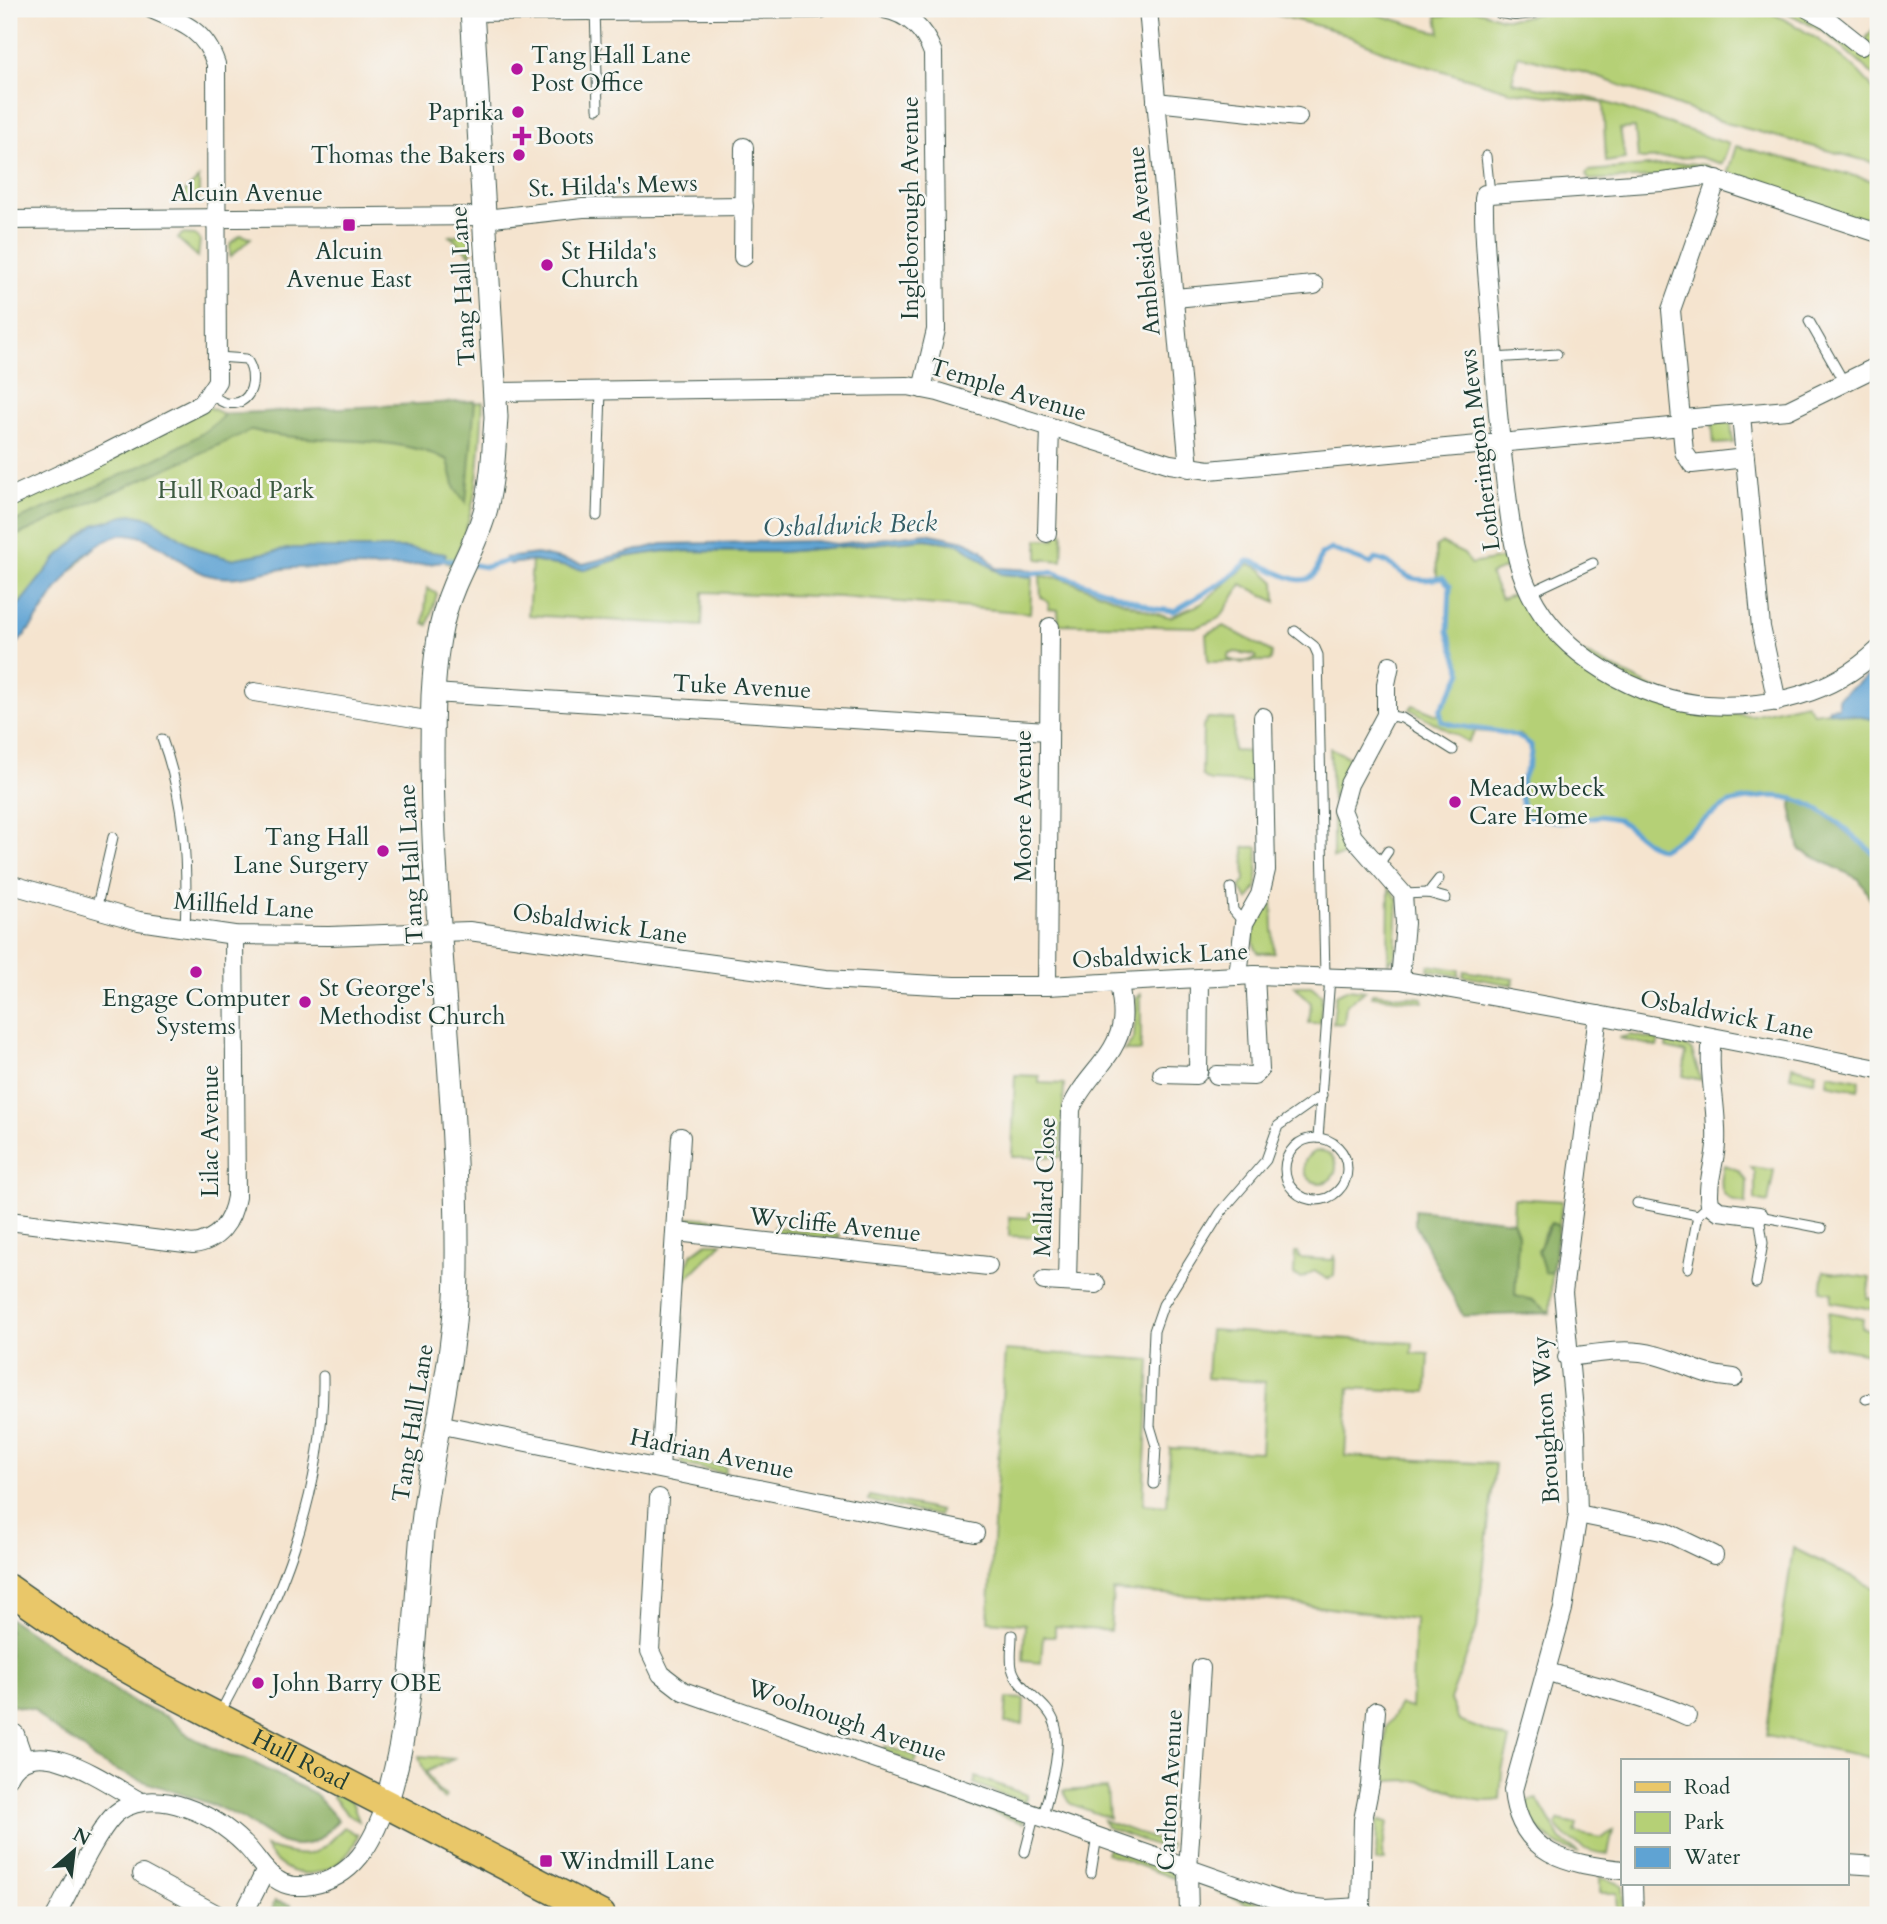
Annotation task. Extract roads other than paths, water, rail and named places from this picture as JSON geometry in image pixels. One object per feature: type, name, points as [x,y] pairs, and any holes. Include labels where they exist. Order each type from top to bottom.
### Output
[{"type":"main road","name":"Hull Road","points":[[9,1589],[102,1654],[218,1718],[601,1915]]},
{"type":"street","points":[[9,498],[202,404],[211,395],[216,382],[216,64],[203,36],[191,26],[151,9]]},
{"type":"street","points":[[472,10],[821,9]]},
{"type":"street","name":"Ingleborough Avenue","points":[[884,9],[910,19],[921,29],[933,53],[936,330],[922,389]]},
{"type":"street","name":"Ambleside Avenue","points":[[1148,9],[1189,468]]},
{"type":"street","points":[[1501,9],[1533,9]]},
{"type":"street","points":[[1808,9],[1827,19],[1861,46]]},
{"type":"street","name":"Tang Hall Lane","points":[[386,1804],[397,1766],[406,1710],[427,1490],[454,1336],[457,1271],[456,1140],[434,849],[433,693],[442,625],[485,511],[492,479],[495,391],[472,10]]},
{"type":"street","points":[[1156,102],[1298,117]]},
{"type":"street","points":[[743,257],[744,147]]},
{"type":"street","points":[[1490,194],[1662,182],[1689,176],[1717,178],[1878,233]]},
{"type":"street","points":[[1717,178],[1671,310],[1685,458],[1692,464],[1745,458]]},
{"type":"street","name":"Lotherington Mews","points":[[1490,194],[1485,194],[1484,210],[1493,358],[1511,528],[1529,593],[1547,622],[1563,639],[1620,678],[1656,693],[1694,704],[1734,707],[1777,702],[1833,683],[1863,665],[1878,650]]},
{"type":"street","name":"St. Hilda's Mews","points":[[485,217],[583,208],[744,206]]},
{"type":"street","name":"Alcuin Avenue","points":[[9,220],[485,217]]},
{"type":"street","points":[[1175,298],[1314,285]]},
{"type":"street","name":"Temple Avenue","points":[[495,391],[922,389],[1189,468],[1209,470],[1500,443],[1787,410],[1878,366]]},
{"type":"street","points":[[1741,415],[1761,627],[1777,702]]},
{"type":"street","points":[[1047,533],[1050,428]]},
{"type":"street","name":"Moore Avenue","points":[[1047,986],[1047,731],[1050,627]]},
{"type":"street","points":[[1390,665],[1386,684],[1386,715],[1343,796],[1342,810],[1353,837],[1383,858],[1403,894],[1405,923],[1400,981]]},
{"type":"street","points":[[254,692],[433,721]]},
{"type":"street","name":"Tuke Avenue","points":[[433,693],[1047,731]]},
{"type":"street","points":[[1217,1075],[1254,1076],[1260,1070],[1247,976],[1244,923],[1260,895],[1266,870],[1263,718]]},
{"type":"street","name":"Millfield Lane","points":[[9,884],[96,910],[185,929],[234,935],[329,936],[439,932]]},
{"type":"street","name":"Osbaldwick Lane","points":[[439,932],[469,932],[826,979],[954,986],[1047,986],[1247,976],[1328,976],[1400,981],[1598,1015],[1878,1069]]},
{"type":"street","name":"Lilac Avenue","points":[[9,1220],[193,1244],[205,1243],[228,1222],[236,1197],[234,935]]},
{"type":"street","points":[[1162,1074],[1198,1073],[1199,979]]},
{"type":"street","name":"Mallard Close","points":[[1067,1282],[1071,1109],[1077,1094],[1118,1040],[1123,1020],[1119,983]]},
{"type":"street","name":"Broughton Way","points":[[1598,1015],[1563,1292],[1576,1432],[1578,1514],[1563,1609],[1548,1672],[1516,1770],[1513,1790],[1518,1820],[1535,1842],[1551,1854],[1585,1865],[1621,1870]]},
{"type":"street","points":[[1712,1038],[1709,1058],[1716,1145],[1704,1210],[1759,1216]]},
{"type":"street","points":[[660,1468],[681,1137]]},
{"type":"street","name":"Wycliffe Avenue","points":[[676,1232],[988,1266]]},
{"type":"street","name":"Mallard Close","points":[[1044,1281],[1097,1284]]},
{"type":"street","points":[[1567,1357],[1639,1352],[1672,1360],[1701,1374],[1734,1378]]},
{"type":"street","name":"Hadrian Avenue","points":[[438,1424],[975,1533]]},
{"type":"street","name":"Woolnough Avenue","points":[[659,1498],[650,1651],[661,1674],[682,1691],[1292,1905],[1363,1911]]},
{"type":"street","points":[[1578,1514],[1666,1532],[1714,1555]]},
{"type":"street","name":"Carlton Avenue","points":[[1189,1915],[1188,1870],[1201,1668]]},
{"type":"street","points":[[1548,1672],[1626,1696],[1656,1701],[1687,1716]]},
{"type":"street","points":[[1363,1911],[1363,1820],[1370,1785],[1376,1712]]},
{"type":"street","points":[[9,1730],[15,1734],[24,1760]]},
{"type":"street","points":[[9,1777],[13,1769],[24,1760],[49,1757],[72,1763],[139,1801],[159,1802],[195,1812],[240,1839],[266,1870],[286,1885],[299,1887],[327,1882],[345,1872],[363,1852],[386,1804]]},
{"type":"street","points":[[56,1915],[103,1830],[117,1812],[139,1801]]},
{"type":"street","points":[[1848,1864],[1878,1866]]},
{"type":"street","points":[[243,1915],[266,1870]]},
{"type":"street","points":[[142,1874],[218,1915]]},
{"type":"street","points":[[1633,1885],[1634,1915]]},
{"type":"lane","points":[[595,10],[598,109]]},
{"type":"lane","name":"Lotherington Mews","points":[[1486,156],[1490,194]]},
{"type":"lane","points":[[1808,321],[1845,384]]},
{"type":"lane","points":[[1493,358],[1557,354]]},
{"type":"lane","points":[[211,395],[227,403],[240,401],[250,393],[254,380],[253,368],[246,359],[218,357]]},
{"type":"lane","points":[[597,516],[601,390]]},
{"type":"lane","points":[[1529,593],[1593,563]]},
{"type":"lane","points":[[1295,631],[1314,646],[1318,655],[1328,976],[1318,1138]]},
{"type":"lane","points":[[1386,715],[1402,719],[1453,750]]},
{"type":"lane","points":[[162,739],[181,804],[188,869],[185,929]]},
{"type":"lane","points":[[96,910],[113,837]]},
{"type":"lane","points":[[1429,893],[1439,879]]},
{"type":"lane","points":[[1231,888],[1233,910],[1244,923]]},
{"type":"lane","points":[[1403,894],[1429,893],[1446,898]]},
{"type":"lane","points":[[1154,1484],[1156,1446],[1150,1426],[1154,1331],[1163,1305],[1221,1212],[1266,1160],[1278,1126],[1322,1096]]},
{"type":"lane","points":[[1318,1138],[1328,1140],[1343,1153],[1347,1173],[1339,1191],[1331,1197],[1311,1200],[1292,1190],[1284,1171],[1285,1161],[1297,1144],[1318,1138]]},
{"type":"lane","points":[[1637,1203],[1704,1210],[1688,1268]]},
{"type":"lane","points":[[1756,1283],[1763,1243],[1759,1216],[1822,1228]]},
{"type":"lane","points":[[218,1718],[263,1631],[291,1561],[320,1435],[323,1376]]},
{"type":"lane","points":[[1866,1399],[1878,1396]]},
{"type":"lane","points":[[1012,1635],[1012,1669],[1022,1685],[1046,1709],[1057,1729],[1054,1770],[1025,1852]]},
{"type":"lane","points":[[1091,1872],[1097,1836]]},
{"type":"water","points":[[131,514],[150,518],[201,551],[231,559],[293,548],[405,548],[446,554],[442,562],[386,567],[292,568],[229,578],[196,570],[150,540],[126,534],[113,537],[81,559],[34,623],[9,651],[9,617],[57,557],[94,525]]},
{"type":"water","points":[[926,533],[965,541],[982,550],[996,568],[1033,570],[1032,577],[1001,574],[960,544],[925,539],[782,552],[665,551],[625,557],[585,570],[532,561],[510,564],[505,558],[537,554],[583,564],[662,544],[814,541],[837,544]]},
{"type":"water","points":[[1878,668],[1878,720],[1828,711],[1829,708],[1838,707],[1838,698]]},
{"type":"waterway","name":"Osbaldwick Beck","points":[[1027,573],[1053,572],[1156,609],[1174,611],[1229,578],[1248,561],[1302,580],[1310,578],[1316,572],[1321,555],[1331,549],[1371,564],[1375,559],[1385,562],[1413,579],[1443,578],[1450,586],[1448,632],[1462,673],[1440,710],[1442,721],[1501,732],[1531,745],[1531,755],[1521,785],[1522,804],[1527,817],[1565,822],[1599,816],[1618,819],[1651,845],[1661,849],[1731,803],[1774,796],[1791,798],[1822,812],[1878,857]]},
{"type":"waterway","name":"Osbaldwick Beck","points":[[438,558],[460,562]]},
{"type":"waterway","name":"Osbaldwick Beck","points":[[469,564],[486,567],[514,559]]},
{"type":"place","name":"Tang Hall Lane Post Office","points":[[517,69]]},
{"type":"place","name":"Paprika","points":[[518,112]]},
{"type":"place","name":"Boots","points":[[522,136]]},
{"type":"place","name":"Thomas the Bakers","points":[[519,155]]},
{"type":"place","name":"Alcuin Avenue East","points":[[349,225]]},
{"type":"place","name":"St Hilda's Church","points":[[547,265]]},
{"type":"place","name":"Meadowbeck Care Home","points":[[1455,802]]},
{"type":"place","name":"Tang Hall Lane Surgery","points":[[383,851]]},
{"type":"place","name":"Engage Computer Systems","points":[[196,972]]},
{"type":"place","name":"St George's Methodist Church","points":[[305,1002]]},
{"type":"place","name":"John Barry OBE","points":[[258,1683]]},
{"type":"place","name":"Windmill Lane","points":[[546,1861]]},
{"type":"park label","name":"Hull Road Park","points":[[236,490]]}]
